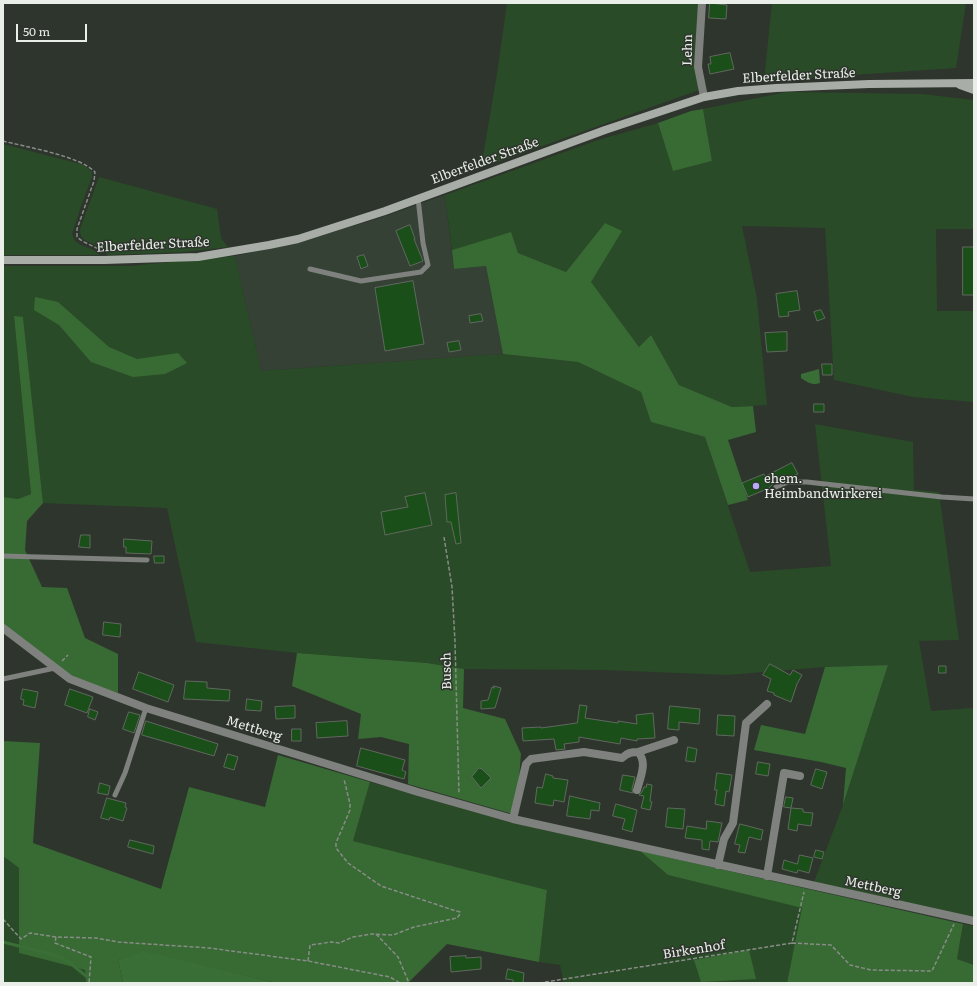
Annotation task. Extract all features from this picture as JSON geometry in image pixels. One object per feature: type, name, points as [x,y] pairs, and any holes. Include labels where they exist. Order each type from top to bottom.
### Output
[{"type":"main road","name":"Elberfelder Straße","points":[[3,260],[104,260],[198,257],[269,246],[298,239],[418,198],[605,130],[704,97],[738,91],[783,87],[974,83]]},
{"type":"main road","points":[[958,84],[974,90]]},
{"type":"street","name":"Lehn","points":[[702,3],[698,66],[704,97]]},
{"type":"street","name":"Mettberg","points":[[3,628],[70,679],[146,708],[341,769],[513,819],[974,921]]},
{"type":"street","points":[[718,865],[724,839],[733,823],[746,723],[767,704]]},
{"type":"street","points":[[513,819],[526,764],[531,758],[584,752],[622,758],[626,754],[638,752],[674,740]]},
{"type":"street","points":[[637,790],[644,763],[638,752]]},
{"type":"street","points":[[768,876],[784,772],[800,776]]},
{"type":"lane","points":[[310,269],[361,280],[421,272],[428,265],[423,243],[418,198]]},
{"type":"lane","points":[[776,487],[788,482],[806,482],[942,497],[974,499]]},
{"type":"lane","points":[[3,556],[147,560]]},
{"type":"lane","points":[[3,679],[55,668]]},
{"type":"lane","points":[[115,795],[125,772],[146,708]]},
{"type":"path","points":[[3,141],[75,160],[90,167],[95,172],[94,181],[77,229],[78,237],[83,243],[103,252],[104,260]]},
{"type":"path","name":"Busch","points":[[444,537],[452,587],[455,642],[459,804]]},
{"type":"path","points":[[308,961],[310,945],[332,942],[339,943],[353,937],[376,934],[392,935],[414,927],[457,918],[460,914],[460,912],[380,886],[348,863],[336,848],[336,844],[350,810],[350,804],[341,769]]},
{"type":"path","points":[[792,943],[806,885]]},
{"type":"path","name":"Birkenhof","points":[[539,983],[792,943],[831,945],[850,965],[871,970],[932,971],[957,918]]},
{"type":"path","points":[[3,919],[21,939],[30,934],[209,948],[308,961],[390,977],[400,983]]},
{"type":"path","points":[[376,934],[398,957],[409,983]]},
{"type":"path","points":[[56,937],[55,943],[91,957],[89,983]]},
{"type":"shaded area","points":[[507,3],[699,3],[699,90],[481,168]]},
{"type":"shaded area","points":[[772,3],[966,3],[956,68],[764,81]]},
{"type":"shaded area","points":[[787,92],[922,94],[974,100],[974,229],[936,229],[937,311],[974,311],[974,402],[913,397],[834,380],[825,228],[742,226],[757,299],[767,405],[732,407],[679,385],[651,335],[639,347],[590,282],[621,232],[605,223],[566,272],[518,253],[510,233],[452,250],[445,195],[598,140],[658,123],[673,171],[712,161],[703,109]]},
{"type":"shaded area","points":[[703,109],[712,161],[673,171],[658,123],[691,111]]},
{"type":"shaded area","points":[[3,144],[84,165],[92,172],[92,177],[72,234],[75,241],[98,252],[99,255],[3,255]]},
{"type":"shaded area","points":[[99,177],[217,209],[221,238],[228,247],[183,252],[108,255],[101,247],[83,239],[80,233],[80,229]]},
{"type":"shaded area","points":[[445,195],[454,269],[486,266],[503,354],[261,371],[235,256],[297,243],[386,216]]},
{"type":"shaded area","points":[[605,223],[622,231],[591,282],[639,347],[651,335],[679,385],[732,407],[753,406],[756,432],[728,440],[748,500],[728,505],[705,437],[651,422],[641,392],[578,362],[503,354],[486,266],[454,269],[452,250],[511,232],[518,253],[566,272]]},
{"type":"shaded area","points":[[235,256],[261,371],[503,354],[578,362],[641,392],[651,422],[705,437],[750,572],[831,566],[815,424],[913,442],[914,490],[939,492],[959,640],[919,641],[931,711],[972,708],[974,712],[974,917],[814,882],[843,805],[888,665],[825,667],[727,675],[605,670],[464,669],[427,663],[297,653],[196,642],[167,508],[43,503],[23,317],[14,317],[31,494],[18,499],[3,497],[3,266],[130,266]]},
{"type":"shaded area","points":[[35,297],[58,302],[109,347],[137,359],[178,353],[187,363],[165,374],[133,377],[91,362],[59,325],[34,310]]},
{"type":"shaded area","points":[[14,316],[23,317],[43,503],[27,521],[25,550],[42,587],[67,588],[85,638],[118,654],[118,693],[67,675],[3,625],[3,497],[18,499],[31,494]]},
{"type":"shaded area","points":[[819,369],[820,383],[812,384],[801,378],[801,374]]},
{"type":"shaded area","points":[[297,653],[427,663],[464,669],[463,708],[505,719],[521,754],[516,815],[408,784],[409,744],[381,737],[358,739],[361,714],[292,686]]},
{"type":"shaded area","points":[[888,665],[843,805],[846,768],[754,750],[761,725],[805,734],[825,667]]},
{"type":"shaded area","points":[[3,741],[40,743],[33,843],[161,889],[189,787],[265,807],[278,755],[370,782],[353,841],[547,890],[539,962],[447,944],[408,983],[277,983],[143,952],[118,960],[123,983],[86,983],[85,970],[19,953],[19,868],[3,856]]},
{"type":"shaded area","points":[[370,782],[509,822],[640,851],[668,875],[803,908],[787,983],[564,983],[560,965],[539,962],[547,890],[353,841]]},
{"type":"shaded area","points":[[640,851],[963,924],[957,959],[974,965],[974,983],[787,983],[802,908],[668,875]]},
{"type":"shaded area","points":[[3,856],[19,868],[19,953],[85,970],[86,983],[3,983]]},
{"type":"shaded area","points":[[963,924],[974,926],[974,965],[957,959]]},
{"type":"shaded area","points":[[749,950],[756,979],[701,982],[694,960]]},
{"type":"shaded area","points":[[143,951],[277,983],[123,983],[118,960]]},
{"type":"building","points":[[710,3],[727,5],[726,19],[709,18]]},
{"type":"building","points":[[730,53],[734,69],[710,74],[708,64],[711,64],[710,57]]},
{"type":"building","points":[[410,225],[423,261],[410,266],[396,231]]},
{"type":"building","points":[[963,247],[974,247],[974,295],[963,295]]},
{"type":"building","points":[[364,255],[368,266],[361,269],[357,257]]},
{"type":"building","points":[[413,281],[424,344],[385,351],[375,288]]},
{"type":"building","points":[[797,291],[800,310],[788,312],[789,316],[779,317],[776,294]]},
{"type":"building","points":[[821,310],[825,318],[817,321],[814,312]]},
{"type":"building","points":[[481,314],[483,321],[470,323],[469,316]]},
{"type":"building","points":[[787,332],[787,351],[767,352],[765,333]]},
{"type":"building","points":[[459,341],[461,350],[449,352],[447,343]]},
{"type":"building","points":[[822,364],[832,364],[832,375],[823,375]]},
{"type":"building","points":[[814,404],[824,404],[824,412],[814,412]]},
{"type":"building","points":[[792,463],[798,474],[774,483],[769,488],[748,497],[742,483],[764,474],[765,476]]},
{"type":"building","points":[[425,493],[432,525],[385,535],[381,512],[408,507],[405,497]]},
{"type":"building","points":[[456,493],[461,543],[456,544],[451,522],[447,522],[445,495]]},
{"type":"building","points":[[81,535],[90,535],[90,548],[79,547]]},
{"type":"building","points":[[124,539],[152,541],[151,554],[126,553]]},
{"type":"building","points":[[154,556],[164,556],[164,563],[155,563]]},
{"type":"building","points":[[104,622],[121,624],[120,637],[103,635]]},
{"type":"building","points":[[770,664],[790,675],[793,670],[802,675],[797,684],[791,702],[767,691],[771,679],[763,675]]},
{"type":"building","points":[[939,666],[946,666],[946,673],[939,673]]},
{"type":"building","points":[[139,672],[174,685],[168,702],[133,689]]},
{"type":"building","points":[[186,681],[207,682],[207,688],[230,690],[229,701],[184,699]]},
{"type":"building","points":[[494,686],[501,688],[495,708],[481,709],[481,701],[488,700],[492,687],[494,688]]},
{"type":"building","points":[[23,689],[38,692],[35,708],[23,705],[24,700],[21,699]]},
{"type":"building","points":[[70,689],[93,697],[87,713],[65,705]]},
{"type":"building","points":[[247,699],[262,701],[261,711],[246,710]]},
{"type":"building","points":[[580,705],[587,706],[585,718],[618,723],[618,721],[637,724],[636,715],[653,713],[655,738],[637,739],[637,741],[621,738],[620,744],[579,737],[579,742],[564,744],[565,749],[556,750],[554,739],[523,741],[522,728],[541,728],[577,723]]},
{"type":"building","points":[[295,706],[295,718],[276,719],[275,707]]},
{"type":"building","points":[[670,706],[700,709],[699,724],[679,722],[679,730],[668,729]]},
{"type":"building","points":[[90,709],[98,712],[95,720],[88,717]]},
{"type":"building","points":[[129,712],[140,715],[134,733],[123,729]]},
{"type":"building","points":[[718,715],[735,716],[734,736],[717,735]]},
{"type":"building","points":[[146,721],[218,744],[214,756],[142,735]]},
{"type":"building","points":[[347,721],[348,736],[317,738],[316,723]]},
{"type":"building","points":[[292,729],[301,729],[301,741],[292,741]]},
{"type":"building","points":[[688,747],[697,749],[695,762],[686,761]]},
{"type":"building","points":[[361,748],[405,760],[402,770],[406,772],[404,779],[357,766]]},
{"type":"building","points":[[228,754],[238,757],[234,770],[224,767]]},
{"type":"building","points":[[758,762],[770,764],[768,776],[756,774]]},
{"type":"building","points":[[479,768],[491,778],[481,788],[472,777]]},
{"type":"building","points":[[816,769],[827,772],[822,789],[811,785]]},
{"type":"building","points":[[717,773],[732,775],[729,792],[726,791],[724,806],[715,804]]},
{"type":"building","points":[[546,774],[553,776],[553,778],[568,780],[564,802],[554,800],[553,806],[535,803],[537,787],[542,788]]},
{"type":"building","points":[[623,775],[635,777],[632,789],[633,793],[620,790]]},
{"type":"building","points":[[100,783],[110,786],[108,795],[98,793]]},
{"type":"building","points":[[647,784],[652,785],[650,801],[652,802],[650,810],[641,808],[644,796],[639,795]]},
{"type":"building","points":[[570,796],[600,803],[599,811],[591,810],[590,819],[567,816]]},
{"type":"building","points":[[786,797],[793,798],[791,808],[784,807]]},
{"type":"building","points":[[107,798],[126,803],[125,807],[127,808],[123,821],[110,817],[109,820],[101,818]]},
{"type":"building","points":[[616,804],[637,810],[632,832],[622,829],[625,819],[613,816]]},
{"type":"building","points":[[668,808],[685,809],[683,829],[666,827]]},
{"type":"building","points":[[791,808],[803,809],[803,812],[813,813],[811,826],[798,824],[797,831],[788,829]]},
{"type":"building","points":[[707,821],[722,823],[718,842],[710,841],[709,850],[702,849],[702,840],[685,838],[687,826],[706,829]]},
{"type":"building","points":[[740,824],[763,830],[761,840],[749,837],[745,853],[738,852],[740,845],[735,844]]},
{"type":"building","points":[[130,840],[154,846],[153,854],[128,847]]},
{"type":"building","points":[[816,850],[824,852],[822,859],[814,857]]},
{"type":"building","points":[[800,855],[813,858],[809,873],[798,870],[797,873],[782,869],[784,860],[797,864]]},
{"type":"building","points":[[466,956],[466,958],[481,957],[481,969],[451,972],[450,957]]},
{"type":"building","points":[[508,969],[524,973],[523,983],[513,983],[513,980],[506,979]]},
{"type":"waterway","points":[[3,942],[58,956],[70,963],[86,976]]},
{"type":"place","name":"ehem. Heimbandwirkerei","points":[[756,486]]}]
